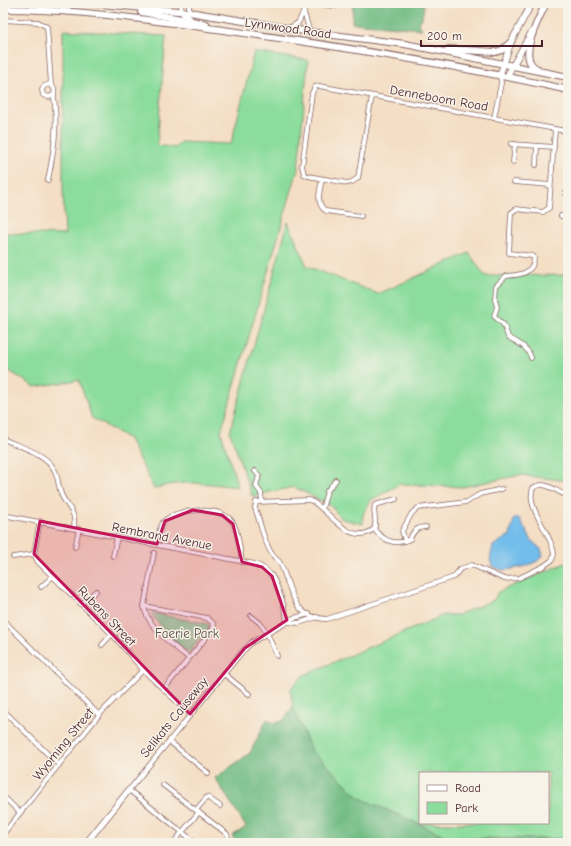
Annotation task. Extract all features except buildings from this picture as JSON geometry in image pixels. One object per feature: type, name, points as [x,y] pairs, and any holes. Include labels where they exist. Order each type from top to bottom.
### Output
[{"type":"main road","name":"Lynnwood Road","points":[[90,3],[181,12],[186,20],[268,36],[507,76],[568,90]]},
{"type":"main road","points":[[500,75],[511,42],[532,3]]},
{"type":"main road","points":[[507,76],[546,3]]},
{"type":"main road","points":[[546,3],[527,53],[528,61],[533,67],[546,72]]},
{"type":"main road","points":[[100,4],[186,20]]},
{"type":"main road","name":"Lynnwood Road","points":[[3,9],[56,10],[287,29],[405,44],[568,77]]},
{"type":"main road","points":[[405,44],[473,52],[496,52],[502,50],[511,42]]},
{"type":"main road","name":"Selikats Causeway","points":[[86,843],[129,790]]},
{"type":"street","points":[[181,3],[181,12]]},
{"type":"street","points":[[186,20],[189,3]]},
{"type":"street","points":[[300,3],[310,32]]},
{"type":"street","points":[[323,3],[325,5],[335,6],[339,3]]},
{"type":"street","points":[[287,29],[298,23],[303,13]]},
{"type":"street","points":[[3,20],[38,22],[47,27],[51,85],[55,90],[53,95],[56,132],[48,180]]},
{"type":"street","points":[[494,118],[501,83],[500,75]]},
{"type":"street","points":[[501,83],[507,76]]},
{"type":"street","points":[[51,85],[46,85],[42,92],[47,97],[53,95]]},
{"type":"street","name":"Denneboom Road","points":[[322,179],[304,174],[302,166],[312,93],[315,87],[319,86],[566,131],[568,139]]},
{"type":"street","points":[[361,216],[330,212],[323,208],[319,200],[322,179],[347,183],[358,178],[372,96]]},
{"type":"street","points":[[531,358],[530,354],[519,343],[508,337],[504,325],[494,316],[497,307],[495,299],[496,286],[500,280],[506,276],[522,274],[530,269],[534,257],[508,251],[511,214],[516,209],[543,212],[547,210],[555,129]]},
{"type":"street","points":[[513,162],[513,144],[554,147]]},
{"type":"street","points":[[536,165],[537,146]]},
{"type":"street","points":[[514,182],[550,185]]},
{"type":"street","points":[[561,216],[568,217]]},
{"type":"street","points":[[3,439],[42,458],[51,465],[55,472],[61,495],[74,513],[74,528]]},
{"type":"street","points":[[256,471],[259,476],[256,486],[262,494],[262,501]]},
{"type":"street","points":[[322,509],[327,492],[336,480]]},
{"type":"street","points":[[374,529],[369,532],[353,534],[322,509],[307,500],[256,502],[255,508],[271,553],[280,562],[295,604],[309,614],[324,619],[427,584],[453,577],[460,569],[468,566],[480,568],[506,579],[519,578],[533,573],[551,560],[554,554],[550,540],[532,504],[531,496],[533,488],[538,485],[550,487],[558,490],[564,495],[568,495]]},
{"type":"street","points":[[405,541],[402,531],[412,513],[418,508],[467,502],[480,494],[502,489]]},
{"type":"street","points":[[374,529],[375,505],[396,499]]},
{"type":"street","points":[[157,544],[161,526],[165,521],[175,515],[201,510],[222,514],[232,521],[235,527],[242,562]]},
{"type":"street","name":"Rembrand Avenue","points":[[3,515],[157,544],[262,567],[270,573],[275,581],[287,619]]},
{"type":"street","points":[[13,557],[34,554],[40,521]]},
{"type":"street","points":[[374,529],[390,542],[397,543],[410,539],[413,531],[417,528],[426,527]]},
{"type":"street","points":[[75,547],[79,529]]},
{"type":"street","points":[[113,556],[117,537]]},
{"type":"street","points":[[154,553],[144,606],[149,620],[168,641],[189,658]]},
{"type":"street","name":"Rubens Street","points":[[34,554],[40,564],[112,634],[143,670],[190,714]]},
{"type":"street","points":[[41,587],[53,576]]},
{"type":"street","points":[[82,604],[96,591]]},
{"type":"street","points":[[144,606],[202,617],[213,622],[213,629],[164,689]]},
{"type":"street","points":[[287,619],[309,614]]},
{"type":"street","points":[[250,616],[260,623],[267,633],[277,656]]},
{"type":"street","points":[[287,619],[299,623],[316,617]]},
{"type":"street","name":"Selikats Causeway","points":[[129,790],[223,673],[249,645],[287,619]]},
{"type":"street","points":[[3,620],[99,715]]},
{"type":"street","points":[[102,645],[112,634]]},
{"type":"street","name":"Wyoming Street","points":[[3,834],[99,715],[143,670]]},
{"type":"street","points":[[223,673],[249,694]]},
{"type":"street","points":[[3,710],[59,765]]},
{"type":"street","points":[[169,740],[208,773]]},
{"type":"street","points":[[163,785],[227,834],[230,841]]},
{"type":"street","points":[[129,790],[196,843]]},
{"type":"street","points":[[3,796],[20,813]]},
{"type":"street","points":[[174,843],[207,797],[220,806]]},
{"type":"highlighted area","points":[[193,510],[222,515],[233,524],[242,562],[262,567],[272,576],[287,620],[245,648],[190,714],[34,554],[40,521],[157,544],[165,521]]},
{"type":"green space","points":[[353,3],[409,3],[424,5],[422,19],[420,19],[418,23],[422,29],[352,23]]},
{"type":"green space","points":[[63,30],[166,36],[157,145],[175,148],[180,142],[231,144],[254,52],[308,60],[298,169],[221,432],[238,487],[185,483],[154,489],[129,439],[92,418],[79,380],[35,387],[3,367],[3,233],[65,235],[63,192]]},
{"type":"green space","points":[[288,222],[307,266],[378,294],[469,253],[485,276],[568,275],[568,481],[520,475],[463,487],[400,484],[371,500],[363,514],[363,524],[342,519],[330,505],[294,487],[252,496],[230,432]]},
{"type":"green space","points":[[568,562],[568,839],[450,838],[360,798],[311,750],[293,707],[290,689],[304,675],[444,615],[457,615],[494,600],[498,592]]},
{"type":"green space","name":"Faerie Park","points":[[152,613],[208,624],[209,627],[189,653],[171,639]]},
{"type":"green space","points":[[293,707],[311,750],[360,798],[450,838],[568,839],[568,843],[237,843],[232,836],[246,827],[215,778],[250,753],[267,719],[274,723],[283,721]]},
{"type":"water","points":[[519,518],[532,541],[541,549],[543,556],[536,562],[525,566],[514,569],[498,569],[492,566],[490,559],[493,546],[510,535],[514,519]]}]
